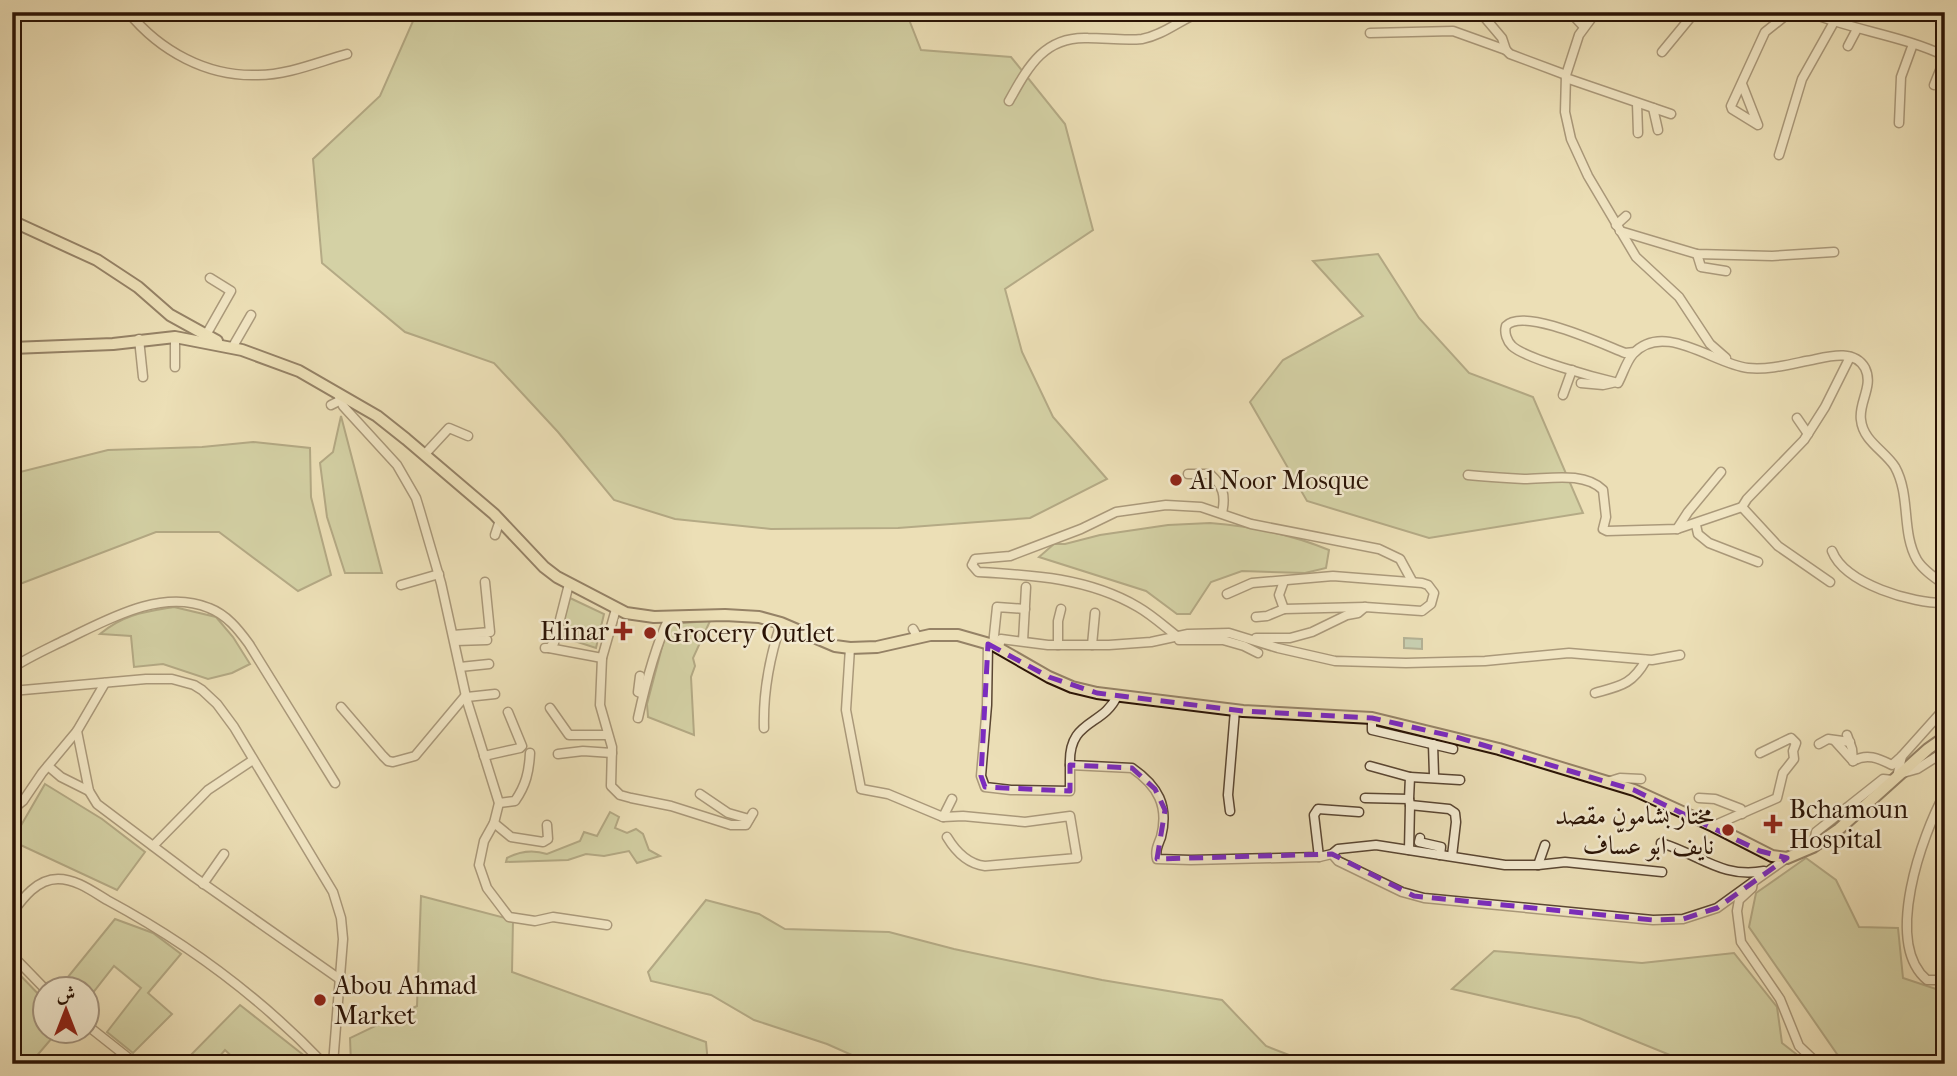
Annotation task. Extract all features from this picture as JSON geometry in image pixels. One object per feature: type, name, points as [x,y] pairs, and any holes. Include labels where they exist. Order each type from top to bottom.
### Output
[{"type":"main road","points":[[12,221],[106,265],[138,287],[170,315],[230,347]]},
{"type":"main road","points":[[170,315],[172,337]]},
{"type":"main road","points":[[12,348],[113,344],[172,337],[230,347],[299,370],[377,416],[425,454],[500,520],[544,567],[616,609],[640,617],[750,616],[781,623],[835,646],[850,648],[877,648],[916,633],[958,635],[993,645],[1072,687],[1117,696],[1235,710],[1372,718],[1478,743],[1634,790],[1772,856],[1787,858],[1813,847],[1839,829],[1945,737]]},
{"type":"street","points":[[128,12],[152,38],[205,68],[221,72],[258,75],[287,72],[347,54]]},
{"type":"street","points":[[1480,12],[1502,38],[1506,50]]},
{"type":"street","points":[[1570,12],[1584,27]]},
{"type":"street","points":[[1596,12],[1584,27],[1574,47],[1566,77],[1565,112],[1571,139],[1588,176],[1636,257],[1686,305],[1707,348]]},
{"type":"street","points":[[1662,52],[1695,12]]},
{"type":"street","points":[[1742,84],[1758,125],[1732,109],[1742,84],[1765,32],[1790,12]]},
{"type":"street","points":[[1808,12],[1913,44],[1945,57],[1934,85]]},
{"type":"street","points":[[1009,101],[1041,52],[1056,44],[1075,38],[1150,37],[1198,13]]},
{"type":"street","points":[[1427,22],[1433,30]]},
{"type":"street","points":[[1779,155],[1802,79],[1834,22]]},
{"type":"street","points":[[1848,47],[1857,29]]},
{"type":"street","points":[[1370,33],[1433,30],[1461,32],[1484,44],[1506,50],[1527,62],[1671,114]]},
{"type":"street","points":[[1899,123],[1901,77],[1913,44]]},
{"type":"street","points":[[1637,103],[1638,133]]},
{"type":"street","points":[[1654,108],[1658,130]]},
{"type":"street","points":[[1945,205],[1945,211]]},
{"type":"street","points":[[1618,228],[1626,216]]},
{"type":"street","points":[[1618,228],[1697,254],[1772,256],[1834,252]]},
{"type":"street","points":[[1697,254],[1701,267],[1726,271]]},
{"type":"street","points":[[206,335],[231,291],[210,278]]},
{"type":"street","points":[[230,347],[251,315]]},
{"type":"street","points":[[1615,382],[1526,354],[1512,346],[1504,332],[1506,326],[1515,319],[1538,321],[1625,353],[1635,352],[1658,342],[1707,348],[1730,362],[1747,368],[1834,356],[1850,357],[1864,366],[1867,373],[1861,421],[1868,438],[1896,469],[1903,489],[1913,551],[1922,567],[1945,584]]},
{"type":"street","points":[[172,337],[175,367]]},
{"type":"street","points":[[139,339],[143,377]]},
{"type":"street","points":[[1581,383],[1618,383],[1635,352]]},
{"type":"street","points":[[1468,475],[1560,477],[1591,482],[1603,490],[1606,508],[1603,529],[1607,531],[1677,529],[1696,525],[1742,507],[1808,434],[1850,357]]},
{"type":"street","points":[[1563,395],[1572,370]]},
{"type":"street","points":[[331,405],[339,396],[343,406],[387,454],[408,484],[421,511],[439,575],[466,696],[499,803],[494,823],[484,841],[479,865],[487,888],[509,917],[535,921],[553,917],[607,925]]},
{"type":"street","points":[[1797,418],[1808,434]]},
{"type":"street","points":[[425,454],[449,428],[468,436]]},
{"type":"street","points":[[1677,529],[1721,472]]},
{"type":"street","points":[[1188,474],[1210,474],[1221,484],[1225,499],[1222,513]]},
{"type":"street","points":[[1258,653],[1223,640],[1185,640],[1175,637],[1136,606],[1087,586],[1038,576],[978,572],[972,565],[975,559],[1010,556],[1082,529],[1116,512],[1166,505],[1201,507],[1251,524],[1379,549],[1400,559],[1412,581]]},
{"type":"street","points":[[1742,507],[1778,546],[1830,582]]},
{"type":"street","points":[[495,535],[500,520]]},
{"type":"street","points":[[1696,525],[1698,534],[1709,543],[1758,562]]},
{"type":"street","points":[[1832,551],[1837,561],[1846,569],[1873,585],[1912,600],[1945,603]]},
{"type":"street","points":[[401,584],[439,575]]},
{"type":"street","points":[[1227,593],[1252,583],[1334,576],[1412,581],[1428,585],[1432,589],[1433,599],[1427,609],[1422,611],[1365,607],[1284,609],[1256,617]]},
{"type":"street","points":[[1284,581],[1279,595],[1284,609]]},
{"type":"street","points":[[453,638],[490,632],[485,582]]},
{"type":"street","points":[[569,584],[554,643],[547,648],[602,658]]},
{"type":"street","points":[[1023,641],[1026,587]]},
{"type":"street","points":[[12,668],[104,620],[131,611],[175,602],[208,608],[236,627],[249,644],[335,783]]},
{"type":"street","points":[[1025,609],[997,607],[981,776],[985,786],[1011,790],[1070,791],[1071,750],[1076,734],[1112,706],[1117,696]]},
{"type":"street","points":[[1250,638],[1290,638],[1358,613],[1365,607]]},
{"type":"street","points":[[616,609],[602,658],[600,705],[612,753],[611,786],[620,795],[671,806],[731,825],[746,825],[751,816],[728,813],[700,794]]},
{"type":"street","points":[[1058,645],[1061,609]]},
{"type":"street","points":[[1092,645],[1095,613]]},
{"type":"street","points":[[638,718],[643,694],[669,618]]},
{"type":"street","points":[[764,728],[769,675],[781,623]]},
{"type":"street","points":[[993,645],[1001,639],[1058,645],[1092,645],[1230,633],[1278,648],[1335,661],[1442,663],[1569,653],[1646,660],[1680,655]]},
{"type":"street","points":[[453,638],[488,640]]},
{"type":"street","points":[[850,648],[846,710],[857,780],[861,789],[888,793],[943,817],[964,816],[1025,822],[1070,816],[1077,858],[976,865],[956,851],[947,837]]},
{"type":"street","points":[[1595,693],[1626,684],[1640,671],[1646,660]]},
{"type":"street","points":[[460,667],[489,664]]},
{"type":"street","points":[[640,676],[638,692],[643,694]]},
{"type":"street","points":[[12,691],[163,678],[194,685],[210,696],[227,716],[333,892],[341,918],[343,939],[333,1064]]},
{"type":"street","points":[[12,804],[18,805],[23,801],[77,731],[105,683]]},
{"type":"street","points":[[341,707],[383,756],[393,762],[415,756],[466,696],[495,694]]},
{"type":"street","points":[[550,708],[569,735],[607,735]]},
{"type":"street","points":[[1853,761],[1866,756],[1892,765],[1945,708]]},
{"type":"street","points":[[1230,811],[1228,795],[1235,710]]},
{"type":"street","points":[[484,756],[522,746],[508,712]]},
{"type":"street","points":[[1372,718],[1372,730],[1453,748]]},
{"type":"street","points":[[77,731],[89,791],[106,814],[341,980]]},
{"type":"street","points":[[1713,826],[1776,798],[1783,773],[1794,759],[1796,743],[1791,738],[1760,753]]},
{"type":"street","points":[[1819,744],[1828,739],[1835,741],[1848,738],[1853,761]]},
{"type":"street","points":[[1835,741],[1853,761]]},
{"type":"street","points":[[1433,744],[1434,775]]},
{"type":"street","points":[[558,754],[583,751],[612,753]]},
{"type":"street","points":[[499,803],[515,801],[522,791],[529,773],[530,753]]},
{"type":"street","points":[[1897,777],[1917,769],[1941,754]]},
{"type":"street","points":[[1897,777],[1902,756]]},
{"type":"street","points":[[153,846],[201,803],[225,777],[253,760]]},
{"type":"street","points":[[1070,765],[1132,768],[1155,789],[1165,810],[1156,850],[1157,859],[1320,857],[1332,854],[1338,849],[1364,845],[1505,865],[1565,862],[1662,872]]},
{"type":"street","points":[[48,766],[61,777],[89,791]]},
{"type":"street","points":[[1370,766],[1410,777],[1460,780]]},
{"type":"street","points":[[1409,850],[1410,777]]},
{"type":"street","points":[[1607,782],[1620,778],[1636,781],[1641,779]]},
{"type":"street","points":[[522,791],[531,796]]},
{"type":"street","points":[[1945,793],[1931,818],[1912,878],[1908,918],[1909,937],[1917,969],[1927,980],[1945,980]]},
{"type":"street","points":[[1365,798],[1449,809],[1455,813],[1456,822],[1452,856]]},
{"type":"street","points":[[1699,798],[1723,801],[1741,809],[1742,814]]},
{"type":"street","points":[[943,817],[952,799]]},
{"type":"street","points":[[1320,857],[1314,815],[1318,809],[1359,812]]},
{"type":"street","points":[[494,823],[511,836],[542,842],[548,839],[547,825]]},
{"type":"street","points":[[1420,838],[1419,842],[1422,844],[1441,847],[1440,855]]},
{"type":"street","points":[[1661,844],[1707,864],[1740,874],[1767,871]]},
{"type":"street","points":[[1538,865],[1545,845]]},
{"type":"street","points":[[204,884],[224,854]]},
{"type":"street","points":[[1332,854],[1338,861],[1414,896],[1653,920],[1684,919],[1717,908],[1787,858]]},
{"type":"street","points":[[12,913],[29,892],[45,882],[66,880],[90,890],[155,927],[227,977],[277,1018],[324,1064]]},
{"type":"street","points":[[1754,882],[1752,888],[1739,900],[1741,942],[1780,999],[1799,1045],[1818,1064]]},
{"type":"street","points":[[12,955],[32,976]]},
{"type":"street","points":[[102,1037],[136,1064]]},
{"type":"highlighted area","points":[[988,644],[1049,677],[1097,693],[1243,711],[1372,718],[1456,737],[1634,790],[1760,851],[1787,858],[1717,908],[1683,919],[1653,920],[1414,896],[1332,854],[1157,859],[1165,810],[1155,789],[1132,768],[1070,765],[1070,791],[985,787],[981,776]]},
{"type":"shaded area","points":[[417,12],[486,12],[505,17],[518,12],[906,12],[921,50],[1011,57],[1065,124],[1093,230],[1005,289],[1022,352],[1053,417],[1107,479],[1030,518],[898,528],[771,529],[675,519],[614,500],[558,432],[494,363],[405,332],[322,263],[313,159],[380,96]]},
{"type":"shaded area","points":[[1378,254],[1419,318],[1469,373],[1533,397],[1583,513],[1429,538],[1307,501],[1250,402],[1283,360],[1363,316],[1313,261]]},
{"type":"shaded area","points":[[341,416],[382,573],[345,573],[327,517],[320,463],[333,452]]},
{"type":"shaded area","points":[[253,442],[310,448],[311,497],[331,575],[298,591],[219,532],[156,532],[12,587],[12,474],[108,450],[202,447]]},
{"type":"shaded area","points":[[1210,523],[1271,532],[1329,550],[1326,568],[1305,573],[1242,571],[1211,582],[1190,614],[1177,614],[1146,591],[1039,557],[1054,544],[1168,525]]},
{"type":"shaded area","points":[[570,598],[604,614],[596,648],[559,636]]},
{"type":"shaded area","points":[[174,607],[216,617],[250,664],[232,673],[208,679],[163,664],[134,667],[131,636],[100,634],[126,618]]},
{"type":"shaded area","points":[[710,621],[693,658],[695,666],[691,677],[694,735],[648,717],[647,704],[670,624]]},
{"type":"shaded area","points":[[1404,638],[1422,639],[1422,649],[1404,648]]},
{"type":"shaded area","points":[[45,784],[102,819],[145,852],[117,890],[12,841]]},
{"type":"shaded area","points":[[610,812],[619,817],[615,828],[627,833],[636,829],[643,834],[649,850],[660,856],[637,863],[629,851],[604,856],[586,854],[568,860],[506,862],[507,858],[521,852],[547,854],[580,841],[584,832],[597,836]]},
{"type":"shaded area","points":[[1806,858],[1836,880],[1859,927],[1898,928],[1903,978],[1945,992],[1945,1064],[1849,1064],[1837,1054],[1749,927],[1756,893]]},
{"type":"shaded area","points":[[421,896],[513,920],[512,972],[706,1042],[708,1064],[351,1064],[350,1038],[417,1006]]},
{"type":"shaded area","points":[[706,900],[759,914],[785,929],[889,932],[954,949],[1102,980],[1222,1000],[1266,1046],[1312,1064],[872,1064],[827,1044],[754,1020],[711,995],[651,981],[648,972]]},
{"type":"shaded area","points":[[115,919],[153,933],[181,954],[148,993],[172,1014],[133,1053],[107,1032],[141,988],[114,966],[102,981],[102,974],[70,974]]},
{"type":"shaded area","points":[[1494,951],[1642,963],[1734,953],[1777,1007],[1782,1043],[1809,1064],[1692,1064],[1579,1018],[1452,989]]},
{"type":"shaded area","points":[[19,974],[32,988],[32,1044],[47,1044],[34,1059],[38,1064],[12,1064],[12,978]]},
{"type":"shaded area","points":[[240,1005],[311,1061],[307,1064],[240,1064],[225,1050],[213,1064],[182,1064]]},
{"type":"place","name":"Al Noor Mosque","points":[[1176,480]]},
{"type":"place","name":"Elinar","points":[[623,631]]},
{"type":"place","name":"Grocery Outlet","points":[[650,633]]},
{"type":"place","name":"Bchamoun Hospital","points":[[1773,824]]},
{"type":"place","name":"مختار بشامون مقصد نايف ابو عسّاف","points":[[1728,830]]},
{"type":"place","name":"Abou Ahmad Market","points":[[320,1000]]}]
